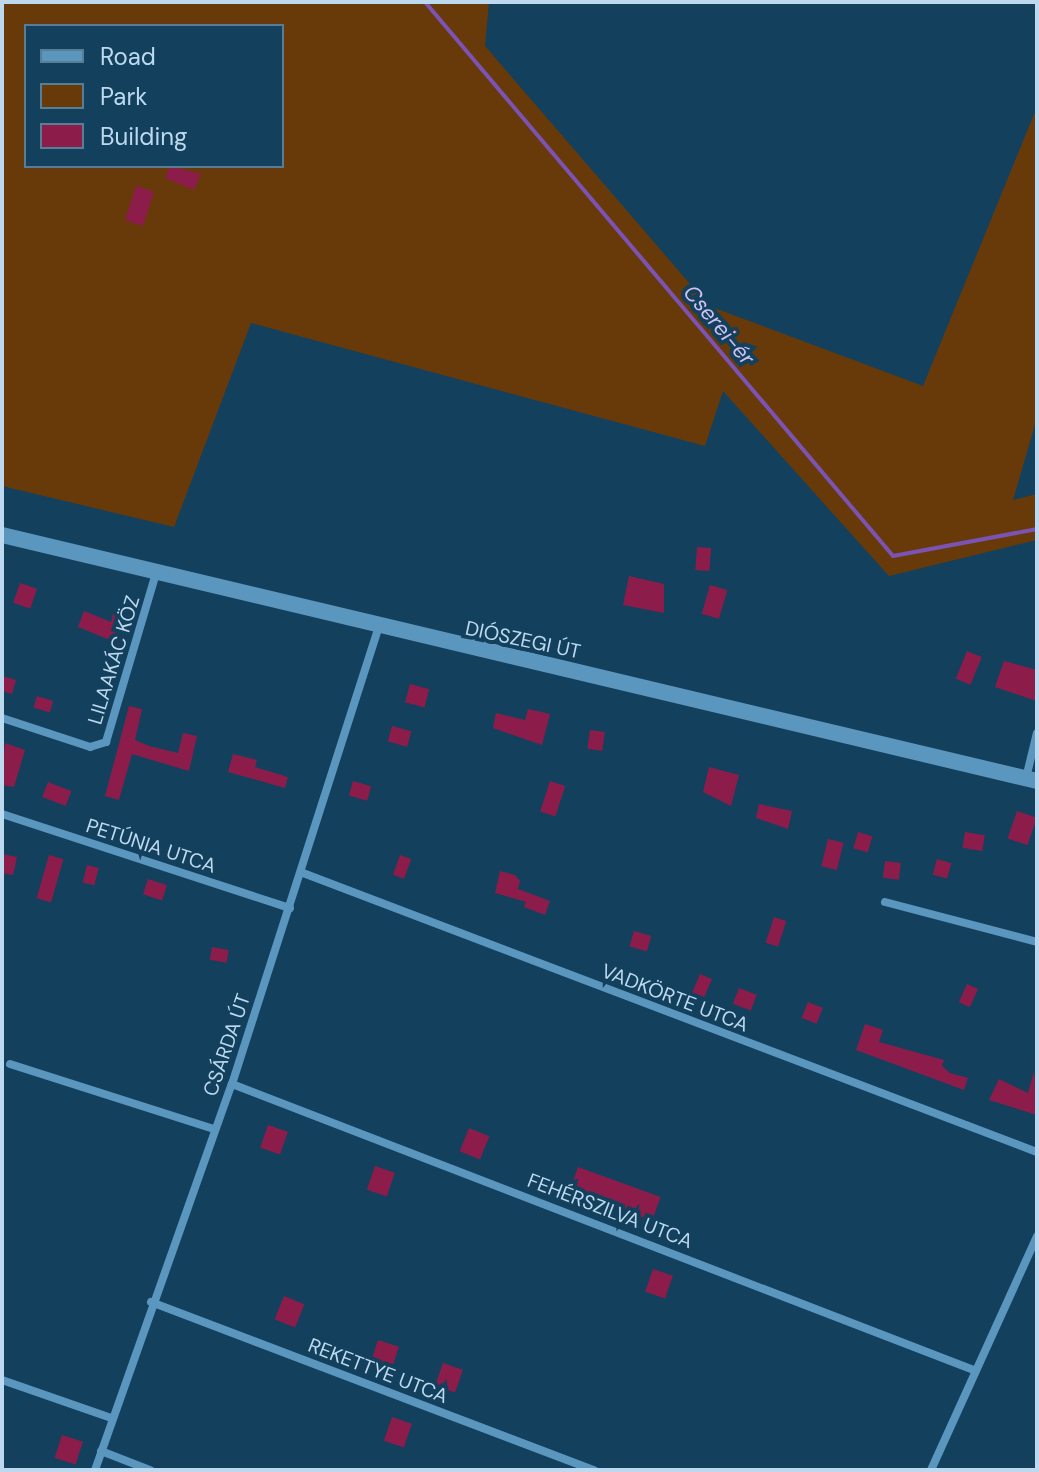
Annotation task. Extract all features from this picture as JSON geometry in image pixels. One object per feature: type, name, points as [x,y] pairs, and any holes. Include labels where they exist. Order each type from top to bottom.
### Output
[{"type":"main road","name":"DIÓSZEGI ÚT","points":[[2,535],[1031,779]]},
{"type":"street","name":"LILAAKÁC KÖZ","points":[[2,718],[90,747],[106,742],[156,573]]},
{"type":"street","name":"CSÁRDA ÚT","points":[[95,1470],[303,873],[379,626]]},
{"type":"street","points":[[1031,779],[1037,733]]},
{"type":"street","name":"PETÚNIA UTCA","points":[[2,814],[290,908]]},
{"type":"street","name":"VADKÖRTE UTCA","points":[[303,873],[1037,1152]]},
{"type":"street","points":[[885,902],[1037,942]]},
{"type":"street","points":[[10,1064],[214,1129]]},
{"type":"street","name":"FEHÉRSZILVA UTCA","points":[[232,1084],[976,1371]]},
{"type":"street","points":[[931,1470],[1037,1236]]},
{"type":"street","name":"REKETTYE UTCA","points":[[151,1302],[594,1470]]},
{"type":"street","points":[[2,1380],[111,1418]]},
{"type":"street","points":[[101,1451],[150,1470]]},
{"type":"green space","points":[[2,2],[489,2],[485,46],[709,306],[923,386],[1037,107],[1037,418],[1013,500],[1037,494],[1037,540],[889,576],[723,391],[705,446],[251,323],[174,527],[2,486]]},
{"type":"building","points":[[169,168],[201,174],[194,190],[165,178]]},
{"type":"building","points":[[136,186],[154,192],[143,226],[125,220]]},
{"type":"building","points":[[697,547],[711,548],[709,571],[695,570]]},
{"type":"building","points":[[629,576],[664,584],[664,613],[623,605]]},
{"type":"building","points":[[20,583],[37,589],[30,609],[13,603]]},
{"type":"building","points":[[710,585],[727,590],[719,619],[702,614]]},
{"type":"building","points":[[84,611],[111,622],[113,613],[129,618],[120,644],[78,627]]},
{"type":"building","points":[[967,651],[982,657],[971,685],[956,679]]},
{"type":"building","points":[[1004,661],[1037,670],[1037,701],[995,687]]},
{"type":"building","points":[[2,676],[16,680],[12,694],[2,691]]},
{"type":"building","points":[[410,684],[429,689],[424,708],[405,702]]},
{"type":"building","points":[[37,696],[53,701],[50,712],[33,707]]},
{"type":"building","points":[[129,706],[142,709],[135,740],[178,753],[183,733],[197,736],[189,771],[132,754],[119,800],[105,796]]},
{"type":"building","points":[[528,709],[550,714],[542,745],[493,728],[496,713],[525,720]]},
{"type":"building","points":[[392,726],[411,731],[407,747],[388,741]]},
{"type":"building","points":[[590,730],[605,732],[602,751],[587,749]]},
{"type":"building","points":[[5,743],[25,750],[14,787],[2,785]]},
{"type":"building","points":[[233,754],[257,760],[255,767],[288,777],[285,788],[228,772]]},
{"type":"building","points":[[709,767],[739,775],[731,806],[703,792]]},
{"type":"building","points":[[353,781],[371,786],[367,801],[349,795]]},
{"type":"building","points":[[550,781],[565,786],[555,816],[540,811]]},
{"type":"building","points":[[48,782],[71,791],[66,806],[42,797]]},
{"type":"building","points":[[759,804],[792,811],[788,829],[756,818]]},
{"type":"building","points":[[1017,811],[1037,818],[1027,845],[1008,838]]},
{"type":"building","points":[[858,832],[872,836],[868,852],[853,848]]},
{"type":"building","points":[[965,832],[985,835],[982,851],[962,848]]},
{"type":"building","points":[[828,839],[844,843],[837,870],[821,866]]},
{"type":"building","points":[[2,854],[17,857],[13,875],[2,873]]},
{"type":"building","points":[[49,855],[63,859],[51,902],[37,898]]},
{"type":"building","points":[[400,855],[411,859],[404,879],[393,875]]},
{"type":"building","points":[[937,859],[951,863],[947,879],[933,874]]},
{"type":"building","points":[[885,861],[901,863],[899,880],[883,878]]},
{"type":"building","points":[[87,865],[99,868],[94,885],[83,882]]},
{"type":"building","points":[[500,871],[515,875],[520,881],[518,889],[550,901],[545,915],[524,907],[526,902],[495,893]]},
{"type":"building","points":[[148,879],[167,885],[162,900],[143,894]]},
{"type":"building","points":[[774,917],[786,921],[778,947],[766,943]]},
{"type":"building","points":[[634,931],[651,936],[647,951],[630,946]]},
{"type":"building","points":[[212,947],[229,950],[226,963],[210,960]]},
{"type":"building","points":[[700,974],[712,979],[704,997],[692,992]]},
{"type":"building","points":[[967,984],[978,989],[970,1007],[959,1002]]},
{"type":"building","points":[[739,988],[757,995],[751,1011],[733,1004]]},
{"type":"building","points":[[808,1002],[823,1008],[816,1024],[802,1018]]},
{"type":"building","points":[[865,1024],[883,1030],[879,1042],[944,1060],[942,1066],[950,1073],[968,1078],[964,1090],[856,1050]]},
{"type":"building","points":[[1034,1071],[1037,1115],[989,1100],[999,1079],[1028,1093]]},
{"type":"building","points":[[268,1125],[288,1132],[280,1155],[260,1148]]},
{"type":"building","points":[[469,1128],[489,1136],[480,1159],[460,1151]]},
{"type":"building","points":[[375,1166],[395,1173],[387,1196],[367,1190]]},
{"type":"building","points":[[578,1167],[661,1197],[652,1221],[569,1190]]},
{"type":"building","points":[[653,1269],[673,1276],[665,1299],[645,1292]]},
{"type":"building","points":[[284,1296],[304,1304],[295,1327],[275,1319]]},
{"type":"building","points":[[378,1340],[399,1347],[391,1371],[370,1364]]},
{"type":"building","points":[[443,1363],[463,1370],[455,1393],[435,1386]]},
{"type":"building","points":[[392,1417],[412,1424],[404,1447],[384,1441]]},
{"type":"building","points":[[62,1435],[83,1442],[76,1465],[55,1458]]},
{"type":"waterway","name":"Cserei-ér","points":[[425,2],[893,556],[1037,529]]}]
